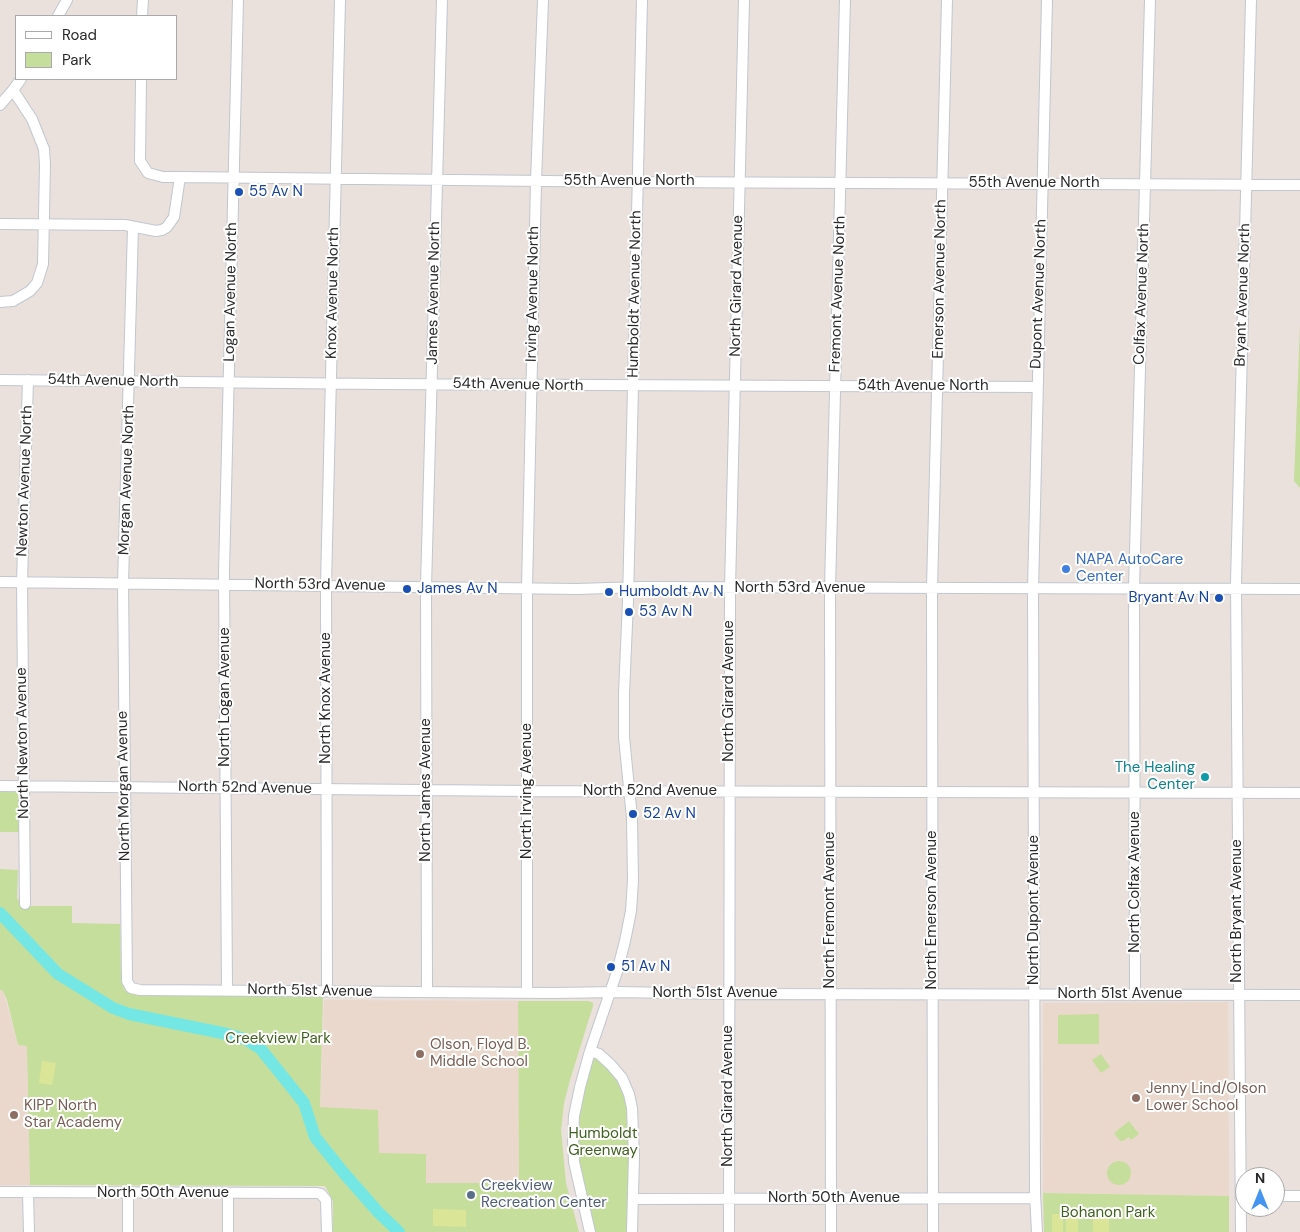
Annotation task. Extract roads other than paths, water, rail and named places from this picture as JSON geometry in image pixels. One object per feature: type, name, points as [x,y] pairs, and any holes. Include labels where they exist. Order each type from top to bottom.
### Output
[{"type":"street","points":[[59,15],[67,0]]},
{"type":"street","points":[[142,15],[143,0]]},
{"type":"street","name":"Logan Avenue North","points":[[225,584],[238,0]]},
{"type":"street","name":"Knox Avenue North","points":[[326,585],[340,0]]},
{"type":"street","name":"James Avenue North","points":[[426,587],[442,0]]},
{"type":"street","name":"Irving Avenue North","points":[[527,588],[536,181],[543,0]]},
{"type":"street","name":"Humboldt Avenue North","points":[[590,1232],[577,1179],[573,1139],[574,1116],[590,1051],[619,964],[630,911],[634,849],[624,737],[624,693],[642,0]]},
{"type":"street","name":"North Girard Avenue","points":[[729,1232],[730,588],[744,0]]},
{"type":"street","name":"Fremont Avenue North","points":[[830,588],[845,0]]},
{"type":"street","name":"Emerson Avenue North","points":[[932,588],[947,0]]},
{"type":"street","name":"Dupont Avenue North","points":[[1033,589],[1047,0]]},
{"type":"street","name":"Colfax Avenue North","points":[[1134,589],[1150,0]]},
{"type":"street","name":"Bryant Avenue North","points":[[1236,589],[1251,0]]},
{"type":"street","points":[[0,105],[20,80]]},
{"type":"street","points":[[0,224],[133,227],[156,231],[168,227],[176,212],[180,177],[163,177],[148,173],[140,161],[141,80]]},
{"type":"street","points":[[0,302],[13,301],[30,291],[37,283],[43,264],[44,149],[32,119],[14,90]]},
{"type":"street","name":"55th Avenue North","points":[[180,177],[637,182],[1300,185]]},
{"type":"street","name":"Morgan Avenue North","points":[[123,584],[133,227]]},
{"type":"street","name":"54th Avenue North","points":[[0,380],[331,384],[1037,387]]},
{"type":"street","name":"Newton Avenue North","points":[[22,582],[28,380]]},
{"type":"street","name":"North 53rd Avenue","points":[[0,582],[527,588],[1300,589]]},
{"type":"street","name":"North Newton Avenue","points":[[22,582],[25,904]]},
{"type":"street","name":"North Morgan Avenue","points":[[123,584],[126,982],[131,988]]},
{"type":"street","name":"North Logan Avenue","points":[[225,584],[227,989]]},
{"type":"street","name":"North Knox Avenue","points":[[326,585],[327,991]]},
{"type":"street","name":"North James Avenue","points":[[426,587],[427,992]]},
{"type":"street","name":"North Irving Avenue","points":[[527,588],[527,993]]},
{"type":"street","name":"North Fremont Avenue","points":[[830,588],[831,1232]]},
{"type":"street","name":"North Emerson Avenue","points":[[932,588],[933,1232]]},
{"type":"street","name":"North Dupont Avenue","points":[[1033,589],[1035,1198],[1037,1232]]},
{"type":"street","name":"North Colfax Avenue","points":[[1134,589],[1136,994]]},
{"type":"street","name":"North Bryant Avenue","points":[[1236,589],[1238,994],[1242,1167]]},
{"type":"street","name":"North 52nd Avenue","points":[[0,786],[426,791],[1300,793]]},
{"type":"street","name":"North 51st Avenue","points":[[131,988],[140,990],[227,989],[527,993],[1300,995]]},
{"type":"street","points":[[590,1051],[599,1054],[611,1065],[622,1078],[629,1094],[632,1108],[634,1156],[632,1232]]},
{"type":"street","name":"North 50th Avenue","points":[[0,1192],[317,1193],[324,1197],[327,1203],[327,1232]]},
{"type":"street","points":[[28,1192],[29,1232]]},
{"type":"street","points":[[128,1192],[128,1232]]},
{"type":"street","points":[[228,1193],[228,1232]]},
{"type":"street","points":[[1285,1196],[1300,1196]]},
{"type":"street","name":"North 50th Avenue","points":[[634,1199],[1035,1198]]},
{"type":"street","name":"North Bryant Avenue","points":[[1240,1232],[1241,1217]]},
{"type":"waterway","points":[[0,913],[58,974],[113,1008],[129,1014],[227,1034],[245,1039],[260,1048],[304,1103],[315,1137],[378,1212],[399,1232]]},
{"type":"place","name":"55 Av N","points":[[239,192]]},
{"type":"place","name":"NAPA AutoCare Center","points":[[1066,569]]},
{"type":"place","name":"James Av N","points":[[407,589]]},
{"type":"place","name":"Humboldt Av N","points":[[609,592]]},
{"type":"place","name":"Bryant Av N","points":[[1219,598]]},
{"type":"place","name":"53 Av N","points":[[629,612]]},
{"type":"place","name":"The Healing Center","points":[[1205,777]]},
{"type":"place","name":"52 Av N","points":[[633,814]]},
{"type":"place","name":"51 Av N","points":[[611,967]]},
{"type":"place","name":"Olson, Floyd B. Middle School","points":[[420,1054]]},
{"type":"place","name":"Jenny Lind/Olson Lower School","points":[[1136,1098]]},
{"type":"place","name":"KIPP North Star Academy","points":[[14,1115]]},
{"type":"place","name":"Creekview Recreation Center","points":[[471,1195]]},
{"type":"park label","name":"Creekview Park","points":[[278,1039]]},
{"type":"park label","name":"Humboldt Greenway","points":[[603,1142]]},
{"type":"park label","name":"Bohanon Park","points":[[1108,1213]]}]
